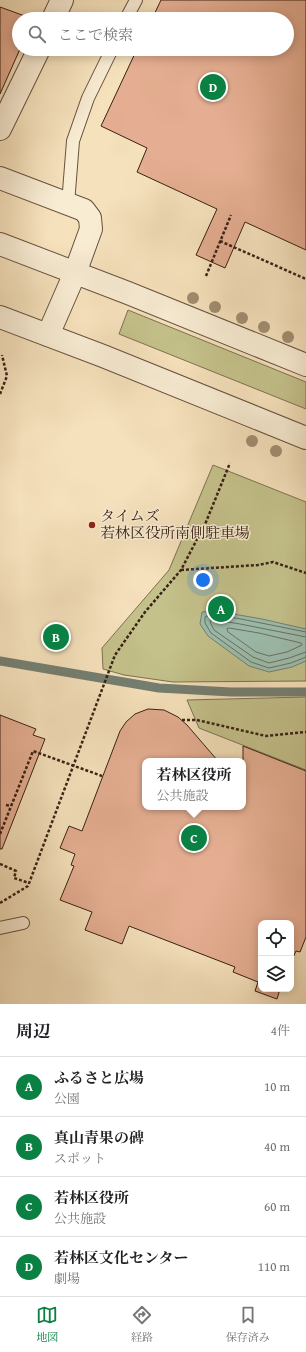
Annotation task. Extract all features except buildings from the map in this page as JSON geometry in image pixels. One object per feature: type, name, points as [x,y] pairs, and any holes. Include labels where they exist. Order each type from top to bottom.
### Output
[{"type":"street","points":[[56,12],[62,0]]},
{"type":"street","points":[[0,130],[36,56]]},
{"type":"street","points":[[0,178],[84,210],[90,218],[91,229],[75,272],[48,335]]},
{"type":"street","points":[[0,244],[75,272],[306,365]]},
{"type":"street","points":[[0,316],[306,438]]},
{"type":"lane","points":[[130,12],[136,0]]},
{"type":"lane","points":[[68,204],[73,141],[88,98],[109,56]]},
{"type":"lane","points":[[0,928],[23,922]]},
{"type":"path","points":[[206,276],[231,215]]},
{"type":"path","points":[[220,241],[306,279]]},
{"type":"path","points":[[0,394],[7,376],[2,355]]},
{"type":"path","points":[[0,903],[28,886],[115,655],[145,612],[181,570],[206,522],[230,463]]},
{"type":"path","points":[[181,570],[258,565],[273,562],[306,573]]},
{"type":"path","points":[[182,720],[197,720],[266,736],[306,732]]},
{"type":"path","points":[[0,834],[33,751],[102,776]]},
{"type":"path","points":[[6,805],[11,806]]},
{"type":"path","points":[[0,864],[16,871],[14,878],[29,883]]},
{"type":"shaded area","points":[[128,310],[306,382],[306,409],[119,334]]},
{"type":"shaded area","points":[[213,465],[306,502],[306,681],[173,682],[124,675],[103,669],[102,648],[169,570]]},
{"type":"shaded area","points":[[306,697],[306,770],[199,728],[187,700]]},
{"type":"water","points":[[216,611],[306,629],[306,661],[292,667],[269,672],[249,666],[208,636],[200,624],[202,612]]},
{"type":"waterway","points":[[0,661],[159,688],[231,692],[306,692]]},
{"type":"place","name":"若林区文化センター","points":[[213,87]]},
{"type":"place","name":"タイムズ 若林区役所南側駐車場","points":[[92,525]]},
{"type":"place","name":"ふるさと広場","points":[[221,609]]},
{"type":"place","name":"真山青果の碑","points":[[56,637]]},
{"type":"place","name":"若林区役所","points":[[194,838]]}]
